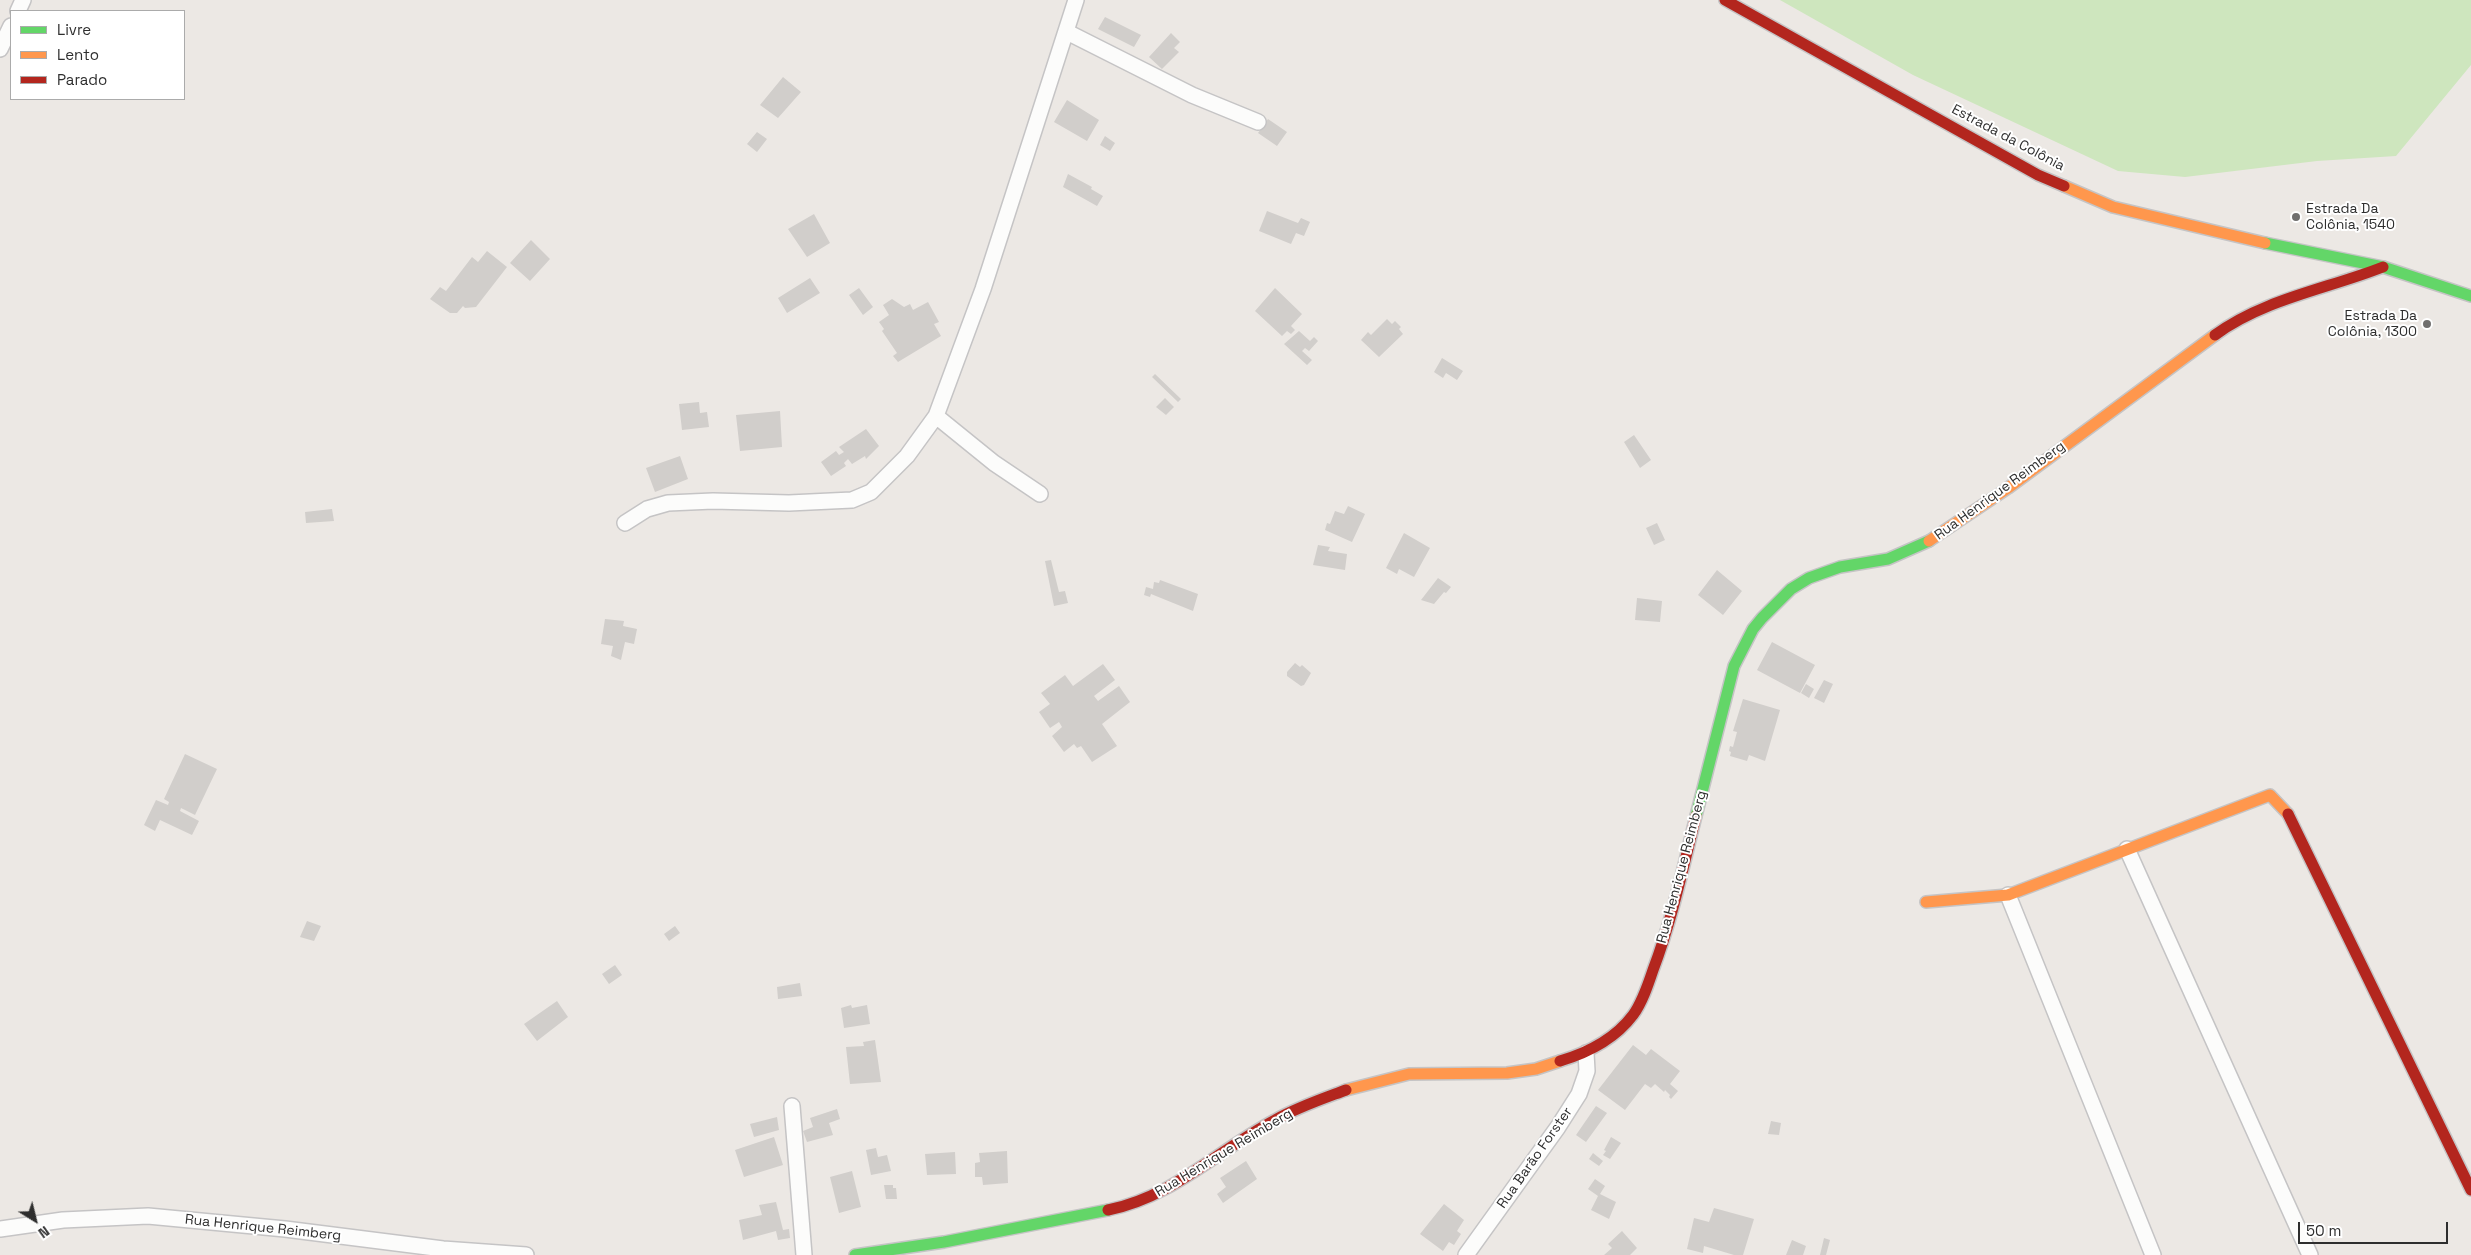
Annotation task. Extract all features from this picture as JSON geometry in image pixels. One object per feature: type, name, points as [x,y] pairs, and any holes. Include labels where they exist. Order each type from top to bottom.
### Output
[{"type":"street","points":[[625,523],[647,509],[668,503],[713,501],[789,503],[852,500],[862,497],[884,481],[908,456],[936,416],[985,280],[1076,0]]},
{"type":"street","name":"Estrada da Colônia","points":[[1724,0],[2038,175],[2113,207],[2274,245],[2383,267],[2471,296]]},
{"type":"street","points":[[0,49],[10,28]]},
{"type":"street","points":[[1067,32],[1192,95],[1258,122]]},
{"type":"street","name":"Rua Henrique Reimberg","points":[[855,1255],[944,1242],[1132,1205],[1173,1186],[1274,1120],[1310,1102],[1357,1086],[1408,1074],[1451,1072],[1508,1073],[1536,1069],[1586,1053],[1611,1036],[1633,1015],[1647,987],[1666,935],[1734,666],[1752,629],[1791,589],[1819,573],[1840,567],[1888,559],[1930,541],[2008,488],[2229,325],[2269,305],[2353,279],[2383,267]]},
{"type":"street","points":[[936,416],[994,462],[1040,494]]},
{"type":"street","points":[[1926,902],[2008,895],[2270,794],[2287,812],[2471,1190]]},
{"type":"street","points":[[2127,849],[2310,1255]]},
{"type":"street","points":[[2008,895],[2153,1255]]},
{"type":"street","name":"Rua Barão Forster","points":[[1466,1255],[1558,1127],[1579,1094],[1587,1071],[1586,1053]]},
{"type":"street","points":[[792,1106],[804,1255]]},
{"type":"street","name":"Rua Henrique Reimberg","points":[[0,1229],[63,1220],[148,1216],[285,1228],[443,1249],[526,1255]]},
{"type":"green space","points":[[1780,0],[2471,0],[2471,65],[2396,156],[2317,161],[2185,177],[2118,171],[1913,75]]},
{"type":"building","points":[[1105,17],[1141,35],[1134,47],[1098,29]]},
{"type":"building","points":[[1171,33],[1180,42],[1174,48],[1179,52],[1162,69],[1149,57]]},
{"type":"building","points":[[783,77],[801,92],[778,118],[760,105]]},
{"type":"building","points":[[1067,100],[1099,120],[1087,141],[1054,122]]},
{"type":"building","points":[[1268,119],[1287,132],[1277,146],[1258,133]]},
{"type":"building","points":[[757,132],[767,139],[757,152],[747,144]]},
{"type":"building","points":[[1105,136],[1115,143],[1110,151],[1100,145]]},
{"type":"building","points":[[1068,174],[1092,187],[1091,189],[1103,196],[1097,206],[1063,187]]},
{"type":"building","points":[[1267,211],[1298,223],[1301,218],[1310,222],[1304,236],[1296,233],[1291,244],[1259,231]]},
{"type":"building","points":[[814,214],[830,243],[807,257],[788,229]]},
{"type":"building","points":[[531,240],[550,259],[530,281],[510,263]]},
{"type":"building","points":[[487,251],[507,267],[476,307],[465,308],[463,306],[457,313],[450,313],[430,299],[440,287],[446,291],[472,257],[478,262]]},
{"type":"building","points":[[810,278],[820,293],[787,313],[778,298]]},
{"type":"building","points":[[859,288],[873,307],[863,315],[849,295]]},
{"type":"building","points":[[1275,288],[1302,314],[1291,326],[1295,330],[1291,334],[1287,331],[1282,336],[1255,311]]},
{"type":"building","points":[[892,299],[904,307],[910,304],[913,310],[928,302],[939,322],[934,324],[941,336],[898,362],[893,356],[897,353],[882,331],[884,329],[879,322],[889,315],[883,305]]},
{"type":"building","points":[[1387,319],[1392,324],[1395,321],[1401,327],[1399,329],[1403,334],[1379,357],[1361,340],[1368,332],[1371,335]]},
{"type":"building","points":[[1299,331],[1310,341],[1314,337],[1318,341],[1309,351],[1305,348],[1302,351],[1312,360],[1307,365],[1284,344]]},
{"type":"building","points":[[1442,358],[1463,371],[1457,380],[1446,373],[1443,378],[1434,372]]},
{"type":"building","points":[[1155,374],[1181,399],[1178,402],[1152,377]]},
{"type":"building","points":[[1165,398],[1174,407],[1166,415],[1156,407]]},
{"type":"building","points":[[699,402],[700,413],[707,412],[709,427],[682,430],[679,404]]},
{"type":"building","points":[[780,411],[782,447],[740,451],[736,415]]},
{"type":"building","points":[[866,429],[879,446],[866,459],[865,456],[852,464],[848,459],[844,463],[846,466],[831,476],[821,462],[836,451],[839,455],[844,452],[839,447]]},
{"type":"building","points":[[1634,435],[1651,460],[1640,468],[1624,442]]},
{"type":"building","points":[[680,456],[688,479],[655,492],[646,468]]},
{"type":"building","points":[[1348,506],[1365,514],[1352,542],[1325,530],[1327,523],[1330,524],[1335,511],[1344,514]]},
{"type":"building","points":[[332,509],[334,521],[306,523],[305,512]]},
{"type":"building","points":[[1657,523],[1665,540],[1654,545],[1646,528]]},
{"type":"building","points":[[1404,533],[1430,548],[1414,577],[1399,569],[1397,574],[1386,568]]},
{"type":"building","points":[[1318,545],[1330,547],[1328,551],[1347,554],[1345,570],[1313,565]]},
{"type":"building","points":[[1051,560],[1059,592],[1065,591],[1068,603],[1054,606],[1045,561]]},
{"type":"building","points":[[1717,570],[1742,591],[1723,615],[1698,595]]},
{"type":"building","points":[[1438,578],[1451,587],[1434,604],[1421,600]]},
{"type":"building","points":[[1160,580],[1198,594],[1193,611],[1151,594],[1150,597],[1144,595],[1146,587],[1153,589],[1154,582],[1159,583]]},
{"type":"building","points":[[1637,598],[1662,601],[1660,622],[1635,620]]},
{"type":"building","points":[[605,619],[624,621],[623,626],[637,629],[634,644],[625,642],[621,660],[611,656],[613,646],[601,644]]},
{"type":"building","points":[[1772,642],[1815,665],[1800,693],[1757,670]]},
{"type":"building","points":[[1295,663],[1300,667],[1302,665],[1311,673],[1304,685],[1301,686],[1287,676],[1287,672]]},
{"type":"building","points":[[1103,664],[1115,680],[1094,696],[1098,701],[1119,686],[1130,702],[1102,724],[1117,746],[1092,762],[1081,746],[1077,748],[1074,744],[1064,752],[1052,736],[1062,727],[1059,722],[1050,728],[1039,712],[1050,704],[1041,693],[1065,675],[1073,686]]},
{"type":"building","points":[[1824,680],[1833,684],[1824,703],[1814,698]]},
{"type":"building","points":[[1806,684],[1814,689],[1809,698],[1801,693]]},
{"type":"building","points":[[1743,699],[1780,710],[1765,761],[1749,755],[1747,761],[1730,756],[1730,746],[1733,747],[1737,732],[1733,731]]},
{"type":"building","points":[[185,754],[217,769],[195,815],[181,808],[180,811],[199,821],[192,835],[160,820],[155,831],[144,825],[156,800],[168,805],[169,802],[164,799]]},
{"type":"building","points":[[307,921],[321,926],[314,941],[300,937]]},
{"type":"building","points":[[675,926],[680,933],[669,941],[664,934]]},
{"type":"building","points":[[615,965],[622,975],[609,984],[602,974]]},
{"type":"building","points":[[800,983],[802,996],[778,999],[777,987]]},
{"type":"building","points":[[557,1001],[568,1017],[537,1041],[524,1024]]},
{"type":"building","points":[[851,1005],[852,1008],[867,1005],[870,1024],[844,1028],[841,1008]]},
{"type":"building","points":[[875,1040],[881,1082],[850,1084],[846,1047],[864,1046],[863,1042]]},
{"type":"building","points":[[1633,1045],[1646,1055],[1651,1049],[1680,1071],[1670,1084],[1678,1091],[1671,1099],[1665,1090],[1664,1092],[1655,1084],[1651,1088],[1645,1084],[1625,1110],[1598,1090]]},
{"type":"building","points":[[1596,1106],[1607,1113],[1586,1142],[1576,1135]]},
{"type":"building","points":[[837,1109],[840,1119],[829,1123],[833,1135],[807,1142],[803,1131],[813,1127],[810,1118]]},
{"type":"building","points":[[777,1117],[779,1130],[754,1137],[750,1124]]},
{"type":"building","points":[[1771,1121],[1781,1123],[1779,1135],[1768,1134]]},
{"type":"building","points":[[774,1137],[783,1165],[744,1177],[735,1150]]},
{"type":"building","points":[[1611,1137],[1621,1143],[1610,1159],[1603,1155]]},
{"type":"building","points":[[876,1148],[878,1157],[887,1155],[891,1171],[871,1175],[866,1150]]},
{"type":"building","points":[[1007,1151],[1008,1183],[983,1185],[982,1177],[975,1177],[975,1163],[980,1162],[979,1153]]},
{"type":"building","points":[[955,1152],[956,1174],[927,1175],[925,1154]]},
{"type":"building","points":[[1593,1153],[1603,1161],[1599,1166],[1589,1159]]},
{"type":"building","points":[[1246,1161],[1257,1179],[1223,1203],[1217,1194],[1226,1187],[1220,1178]]},
{"type":"building","points":[[852,1171],[861,1207],[839,1213],[830,1177]]},
{"type":"building","points":[[1595,1179],[1605,1186],[1600,1194],[1616,1202],[1609,1219],[1591,1210],[1598,1196],[1588,1189]]},
{"type":"building","points":[[884,1185],[893,1185],[893,1188],[896,1188],[897,1199],[886,1199]]},
{"type":"building","points":[[776,1202],[783,1230],[789,1229],[790,1238],[778,1240],[776,1231],[743,1240],[739,1220],[762,1215],[759,1205]]},
{"type":"building","points":[[1444,1204],[1464,1220],[1457,1231],[1461,1234],[1454,1245],[1449,1242],[1443,1251],[1420,1234]]},
{"type":"building","points":[[1714,1208],[1754,1219],[1743,1255],[1734,1255],[1704,1246],[1703,1253],[1687,1249],[1694,1218],[1709,1222]]},
{"type":"building","points":[[1622,1231],[1637,1248],[1630,1255],[1604,1255],[1612,1248],[1608,1244]]},
{"type":"building","points":[[1824,1238],[1830,1240],[1826,1255],[1820,1255]]},
{"type":"building","points":[[1792,1240],[1806,1246],[1803,1255],[1786,1255]]},
{"type":"traffic: fast","points":[[2265,243],[2383,267],[2471,296]]},
{"type":"traffic: fast","points":[[1696,816],[1734,666],[1753,629],[1762,618],[1791,589],[1809,578],[1840,567],[1888,559],[1929,541]]},
{"type":"traffic: fast","points":[[855,1255],[944,1242],[1108,1210]]},
{"type":"traffic: slow","points":[[2064,186],[2113,207],[2265,243]]},
{"type":"traffic: slow","points":[[1929,541],[2008,488],[2215,335]]},
{"type":"traffic: slow","points":[[1926,902],[2008,895],[2270,795],[2288,814]]},
{"type":"traffic: slow","points":[[1346,1090],[1409,1074],[1507,1073],[1536,1069],[1560,1061]]},
{"type":"traffic: jam","points":[[1725,0],[2038,175],[2064,186]]},
{"type":"traffic: jam","points":[[2215,335],[2254,312],[2275,303],[2383,267]]},
{"type":"traffic: jam","points":[[2288,814],[2471,1190]]},
{"type":"traffic: jam","points":[[1560,1061],[1580,1054],[1609,1038],[1626,1024],[1639,1005],[1647,988],[1666,932],[1696,816]]},
{"type":"traffic: jam","points":[[1108,1210],[1132,1204],[1154,1195],[1275,1120],[1301,1107],[1346,1090]]},
{"type":"place","name":"Estrada Da Colônia, 1540","points":[[2296,217]]},
{"type":"place","name":"Estrada Da Colônia, 1300","points":[[2427,324]]}]
